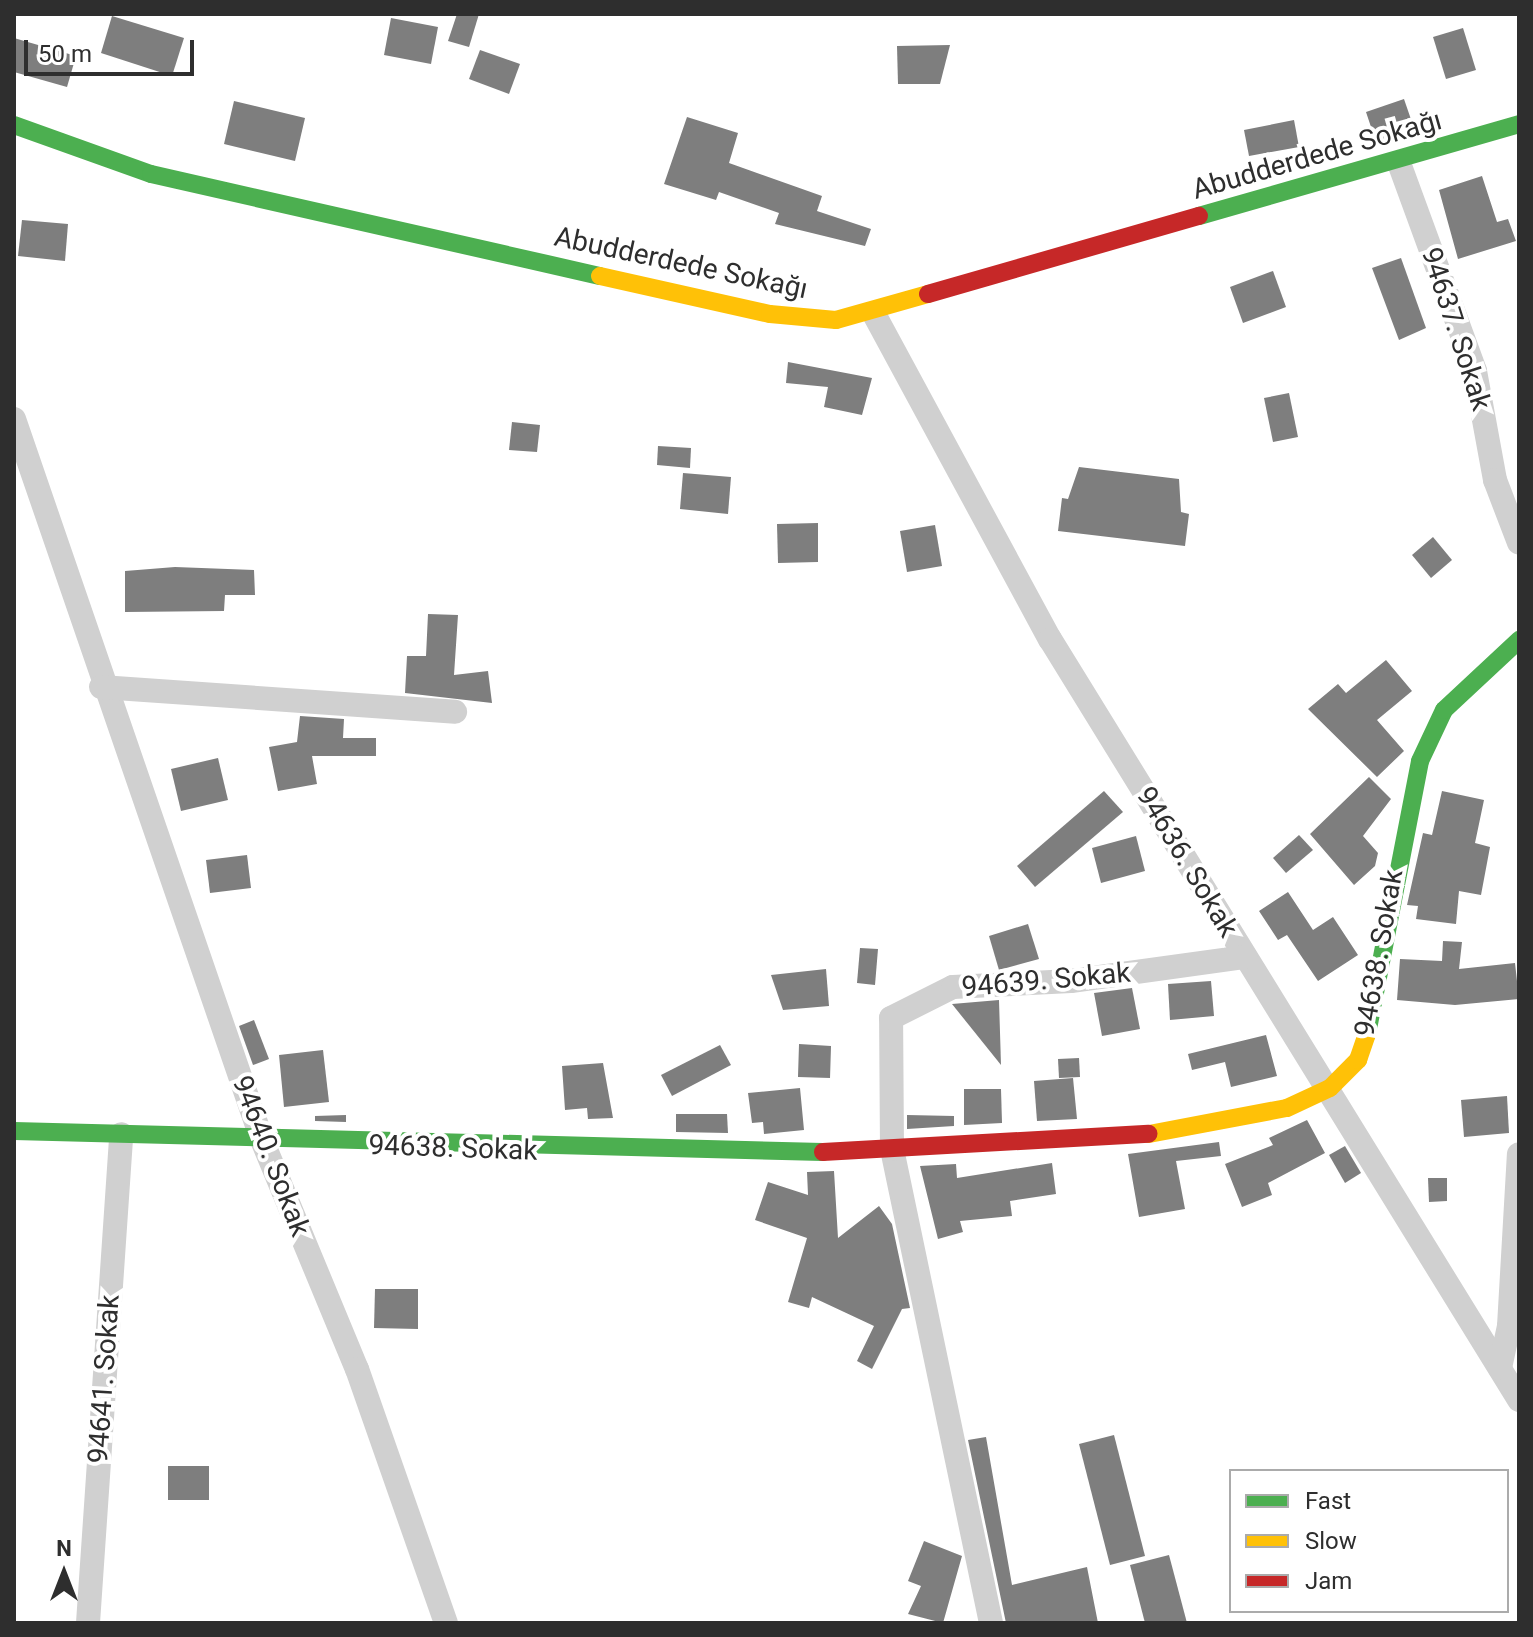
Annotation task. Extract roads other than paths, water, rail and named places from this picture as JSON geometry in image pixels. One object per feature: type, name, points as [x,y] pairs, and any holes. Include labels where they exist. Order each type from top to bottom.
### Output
[{"type":"street","name":"Abudderdede Sokağı","points":[[14,125],[151,174],[770,314],[836,320],[874,314],[1399,163],[1519,124]]},
{"type":"street","name":"94637. Sokak","points":[[1399,163],[1475,371],[1495,480],[1519,543]]},
{"type":"street","name":"94636. Sokak","points":[[874,314],[1050,639],[1245,957],[1330,1088],[1519,1400]]},
{"type":"street","name":"94640. Sokak","points":[[14,419],[101,687],[262,1140],[362,1382],[446,1623]]},
{"type":"street","name":"94638. Sokak","points":[[14,1131],[625,1154],[892,1149],[1170,1133],[1250,1119],[1330,1088],[1366,1040],[1403,822],[1432,730],[1468,685],[1519,640]]},
{"type":"street","points":[[101,687],[455,712]]},
{"type":"street","name":"94639. Sokak","points":[[892,1149],[889,1027],[910,1002],[973,983],[1071,981],[1245,957]]},
{"type":"street","name":"94641. Sokak","points":[[88,1623],[121,1134]]},
{"type":"street","points":[[892,1149],[991,1623]]},
{"type":"street","points":[[1500,1368],[1509,1326],[1519,1154]]}]
